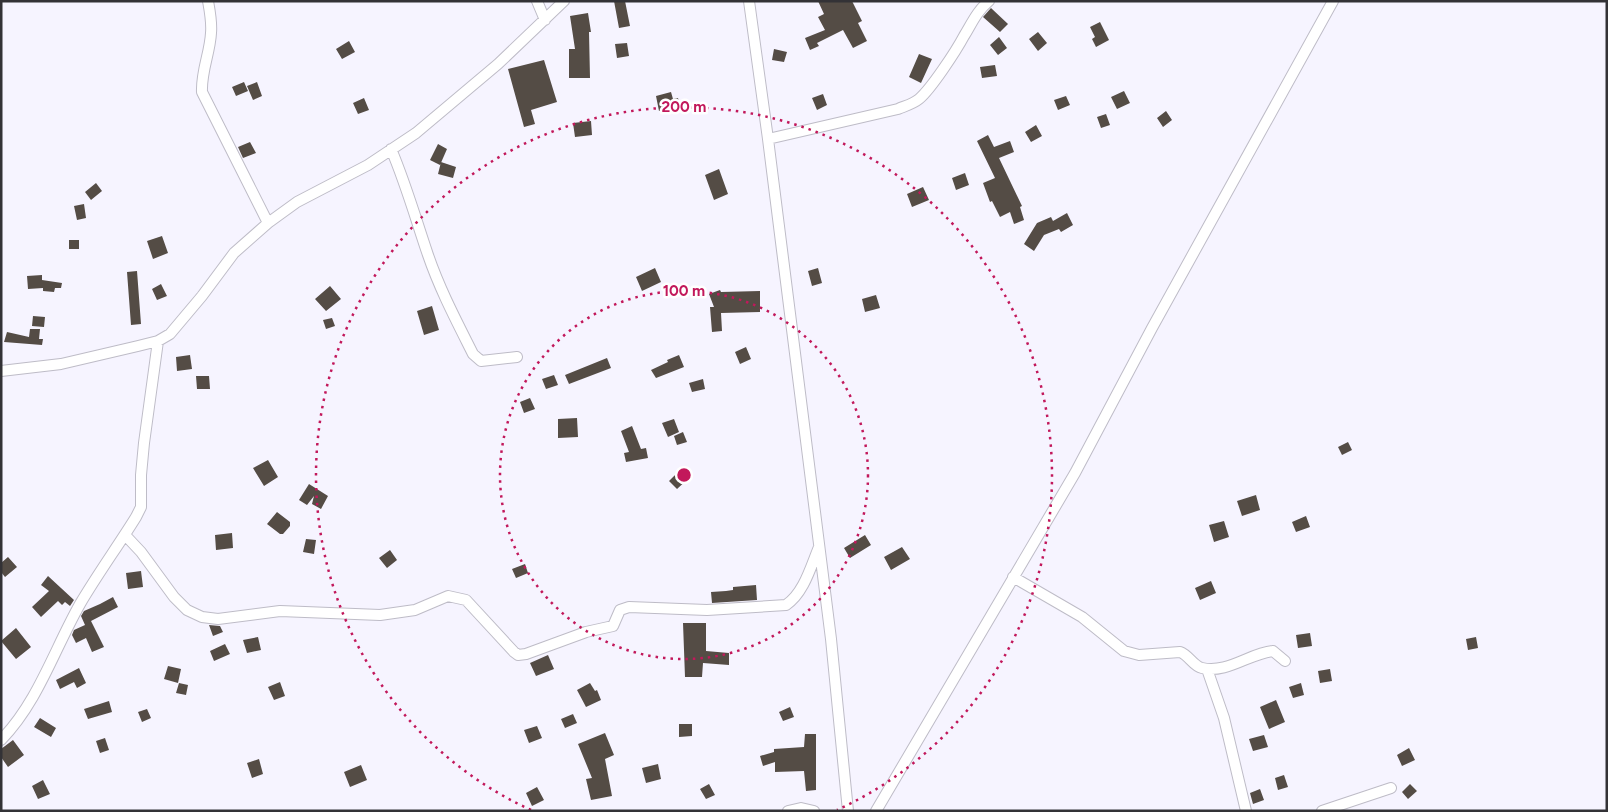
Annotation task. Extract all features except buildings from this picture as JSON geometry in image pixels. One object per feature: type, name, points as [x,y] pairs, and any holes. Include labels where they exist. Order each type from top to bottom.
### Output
[{"type":"street","points":[[208,1],[211,34],[201,80],[202,92],[268,223]]},
{"type":"street","points":[[537,1],[545,20]]},
{"type":"street","points":[[1,371],[61,364],[158,340],[170,334],[234,253],[268,223],[297,202],[368,165],[416,133],[498,64],[564,1]]},
{"type":"street","points":[[749,1],[831,639],[848,811]]},
{"type":"street","points":[[768,139],[911,104],[929,88],[964,37],[972,21],[989,1]]},
{"type":"street","points":[[876,811],[1076,473],[1152,328],[1333,1]]},
{"type":"street","points":[[391,149],[436,274],[453,314],[474,354],[481,361],[517,357]]},
{"type":"street","points":[[1,740],[14,727],[32,701],[80,604],[141,508],[141,475],[144,443],[158,340]]},
{"type":"street","points":[[125,534],[141,552],[174,597],[187,610],[202,617],[218,619],[280,611],[380,615],[414,610],[448,596],[457,597],[466,600],[475,608],[518,655],[526,654],[586,632],[613,626],[620,610],[629,607],[707,610],[786,605],[793,600],[800,590],[819,546]]},
{"type":"street","points":[[1014,577],[1082,618],[1124,651],[1139,655],[1180,652],[1185,654],[1197,666],[1207,669],[1224,667],[1265,652],[1273,652],[1285,661]]},
{"type":"street","points":[[1207,669],[1224,718],[1246,811]]},
{"type":"street","points":[[1322,811],[1392,788]]},
{"type":"street","points":[[788,811],[801,808],[814,811]]}]
